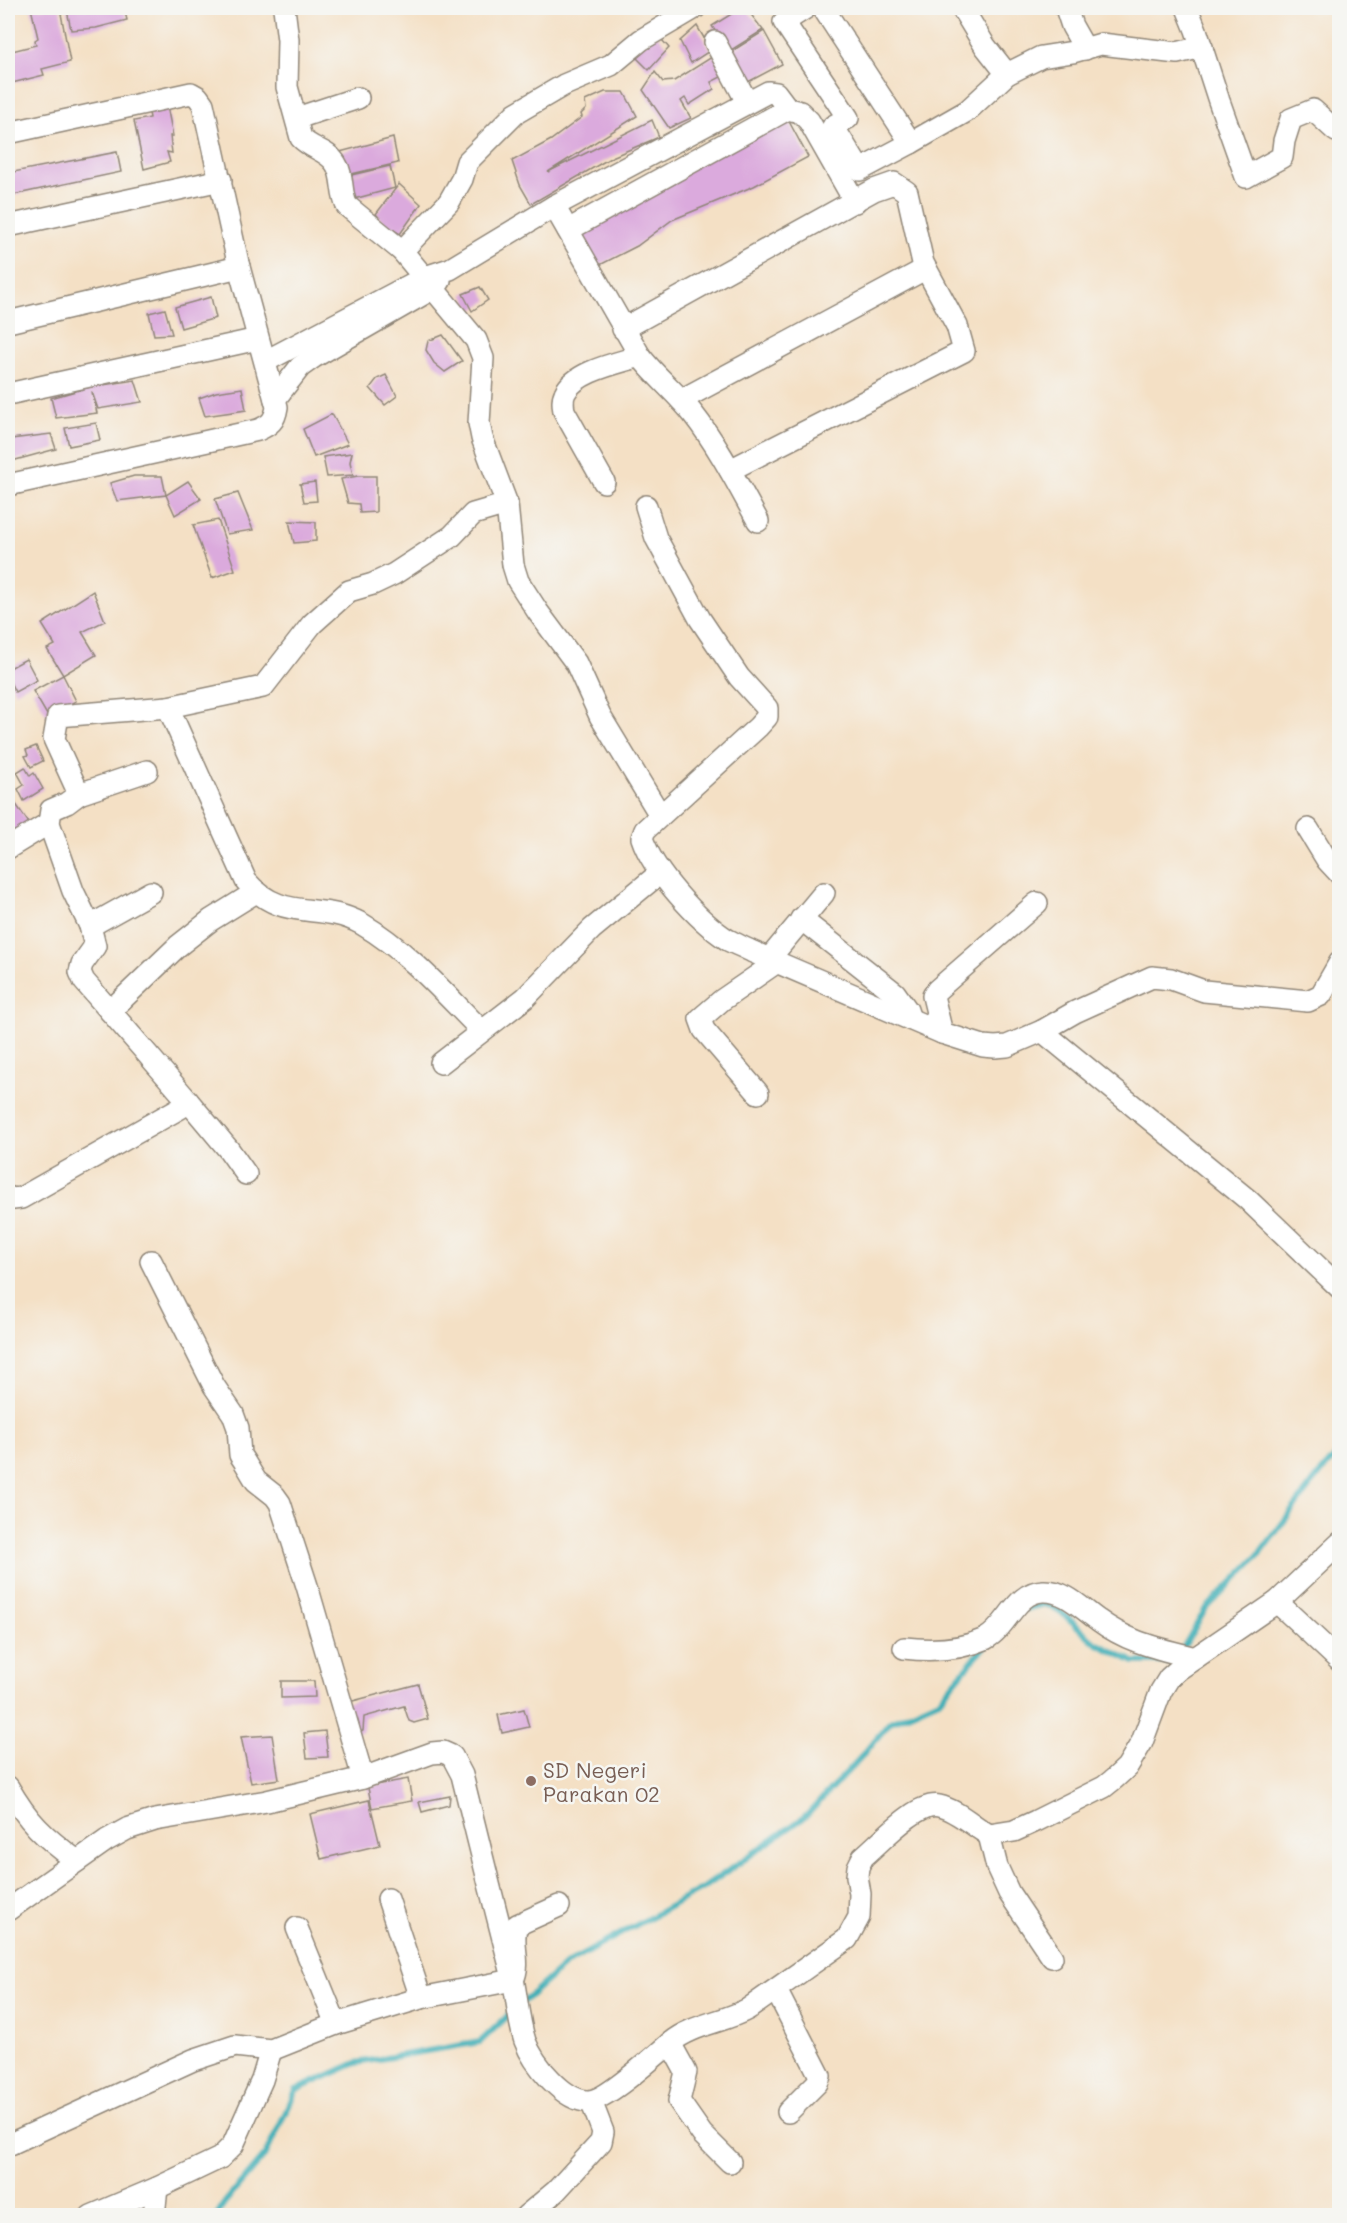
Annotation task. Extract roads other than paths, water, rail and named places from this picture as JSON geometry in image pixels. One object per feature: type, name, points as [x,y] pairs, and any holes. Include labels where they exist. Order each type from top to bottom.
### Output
[{"type":"street","points":[[284,8],[288,47],[287,87],[301,138],[325,152],[337,164],[343,198],[347,206],[402,250],[476,340],[483,358],[479,423],[482,438],[507,504],[513,564],[518,581],[532,604],[576,663],[600,716],[660,815]]},
{"type":"street","points":[[402,250],[449,202],[458,187],[467,162],[516,113],[564,85],[611,65],[641,40],[695,8]]},
{"type":"street","points":[[806,8],[784,22],[848,118],[833,126],[860,170],[967,111],[1007,74],[1041,57],[1101,44],[1177,53],[1202,47]]},
{"type":"street","points":[[823,8],[911,143]]},
{"type":"street","points":[[962,8],[985,46],[1007,74]]},
{"type":"street","points":[[1066,8],[1072,26],[1085,49]]},
{"type":"street","points":[[1187,8],[1246,177],[1282,157],[1291,119],[1313,110],[1335,131],[1340,128]]},
{"type":"street","points":[[715,42],[747,102]]},
{"type":"street","points":[[275,399],[300,367],[314,357],[450,269],[554,206],[747,102],[772,91],[788,110]]},
{"type":"street","points":[[8,133],[191,93],[198,97],[203,104],[221,180],[238,267],[277,407],[276,417],[269,425],[258,430],[8,485]]},
{"type":"street","points":[[297,118],[358,98]]},
{"type":"street","points":[[568,230],[788,110],[800,112],[809,121],[855,202]]},
{"type":"street","points":[[8,226],[221,180]]},
{"type":"street","points":[[623,330],[874,190],[894,183],[907,192],[925,269],[957,326],[964,351],[730,470]]},
{"type":"street","points":[[554,206],[623,330],[658,379],[681,400],[702,426],[758,521]]},
{"type":"street","points":[[8,322],[238,267]]},
{"type":"street","points":[[681,400],[925,269]]},
{"type":"street","points":[[266,361],[429,283]]},
{"type":"street","points":[[8,394],[258,339]]},
{"type":"street","points":[[604,483],[564,411],[562,402],[564,393],[581,378],[596,370],[640,356]]},
{"type":"street","points":[[80,794],[54,739],[58,716],[168,707],[262,687],[312,624],[349,591],[373,584],[403,568],[452,536],[473,514],[507,504]]},
{"type":"street","points":[[646,506],[656,538],[700,619],[729,665],[767,708],[768,713],[758,727],[660,815],[645,830],[642,838],[660,873],[698,914],[728,939],[773,961],[942,1033],[964,1041],[995,1047],[1007,1046],[1042,1031],[1075,1012],[1152,977],[1171,979],[1204,992],[1308,1001],[1321,995],[1340,962]]},
{"type":"street","points":[[168,707],[246,881],[256,892],[272,903],[342,915],[363,925],[410,961],[481,1030]]},
{"type":"street","points":[[147,771],[80,794],[51,810],[49,823],[73,891],[90,926],[95,946],[82,964],[80,972],[84,981],[188,1101],[246,1174]]},
{"type":"street","points":[[8,848],[49,823]]},
{"type":"street","points":[[1308,829],[1327,860],[1340,874]]},
{"type":"street","points":[[441,1063],[525,998],[585,936],[660,873]]},
{"type":"street","points":[[90,926],[151,892]]},
{"type":"street","points":[[110,1011],[178,946],[211,920],[256,892]]},
{"type":"street","points":[[758,1093],[704,1030],[700,1019],[773,961],[801,919],[824,894]]},
{"type":"street","points":[[942,1033],[933,996],[937,990],[1037,903]]},
{"type":"street","points":[[801,919],[895,993],[907,1010],[910,1019]]},
{"type":"street","points":[[1042,1031],[1260,1210],[1340,1288]]},
{"type":"street","points":[[8,1197],[21,1198],[180,1108],[188,1101]]},
{"type":"street","points":[[151,1261],[214,1386],[233,1414],[238,1428],[240,1455],[256,1481],[280,1503],[363,1778]]},
{"type":"street","points":[[8,1910],[107,1840],[136,1826],[155,1820],[267,1801],[363,1778],[432,1753],[442,1752],[452,1756],[462,1775],[515,1989],[525,2042],[544,2072],[566,2094],[579,2100],[591,2101],[612,2090],[679,2036],[699,2026],[731,2018],[776,1990],[847,1939],[859,1917],[860,1894],[857,1876],[863,1857],[919,1809],[938,1806],[954,1813],[989,1835],[1014,1831],[1104,1787],[1127,1767],[1142,1742],[1161,1690],[1184,1655],[1277,1602],[1340,1543]]},
{"type":"street","points":[[904,1648],[942,1650],[986,1638],[1031,1592],[1044,1591],[1057,1592],[1070,1599],[1128,1639],[1184,1655]]},
{"type":"street","points":[[1277,1602],[1340,1661]]},
{"type":"street","points":[[8,1787],[28,1818],[46,1839],[77,1861]]},
{"type":"street","points":[[989,1835],[997,1867],[1010,1893],[1052,1957]]},
{"type":"street","points":[[388,1899],[421,1998]]},
{"type":"street","points":[[515,1989],[517,1925],[559,1906]]},
{"type":"street","points":[[297,1928],[336,2024]]},
{"type":"street","points":[[8,2145],[193,2060],[235,2046],[272,2050],[336,2024],[421,1998],[515,1989]]},
{"type":"street","points":[[776,1990],[820,2076],[817,2083],[788,2112]]},
{"type":"street","points":[[670,2043],[686,2072],[679,2101],[702,2134],[730,2162]]},
{"type":"street","points":[[90,2216],[157,2188],[220,2158],[227,2152],[233,2145],[262,2080],[272,2050]]},
{"type":"street","points":[[526,2216],[556,2191],[601,2142],[603,2132],[591,2101]]},
{"type":"street","points":[[154,2216],[157,2188]]},
{"type":"waterway","points":[[1182,1650],[1205,1610],[1258,1556],[1314,1481],[1340,1451]]},
{"type":"waterway","points":[[1025,1609],[1044,1604],[1060,1611],[1096,1643],[1134,1662],[1173,1662],[1174,1660]]},
{"type":"waterway","points":[[523,2002],[566,1964],[705,1887],[806,1816],[890,1722],[939,1700],[984,1647]]},
{"type":"waterway","points":[[217,2216],[225,2202],[266,2154],[296,2090],[356,2063],[480,2042],[513,2011]]},
{"type":"place","name":"SD Negeri Parakan 02","points":[[531,1781]]}]
